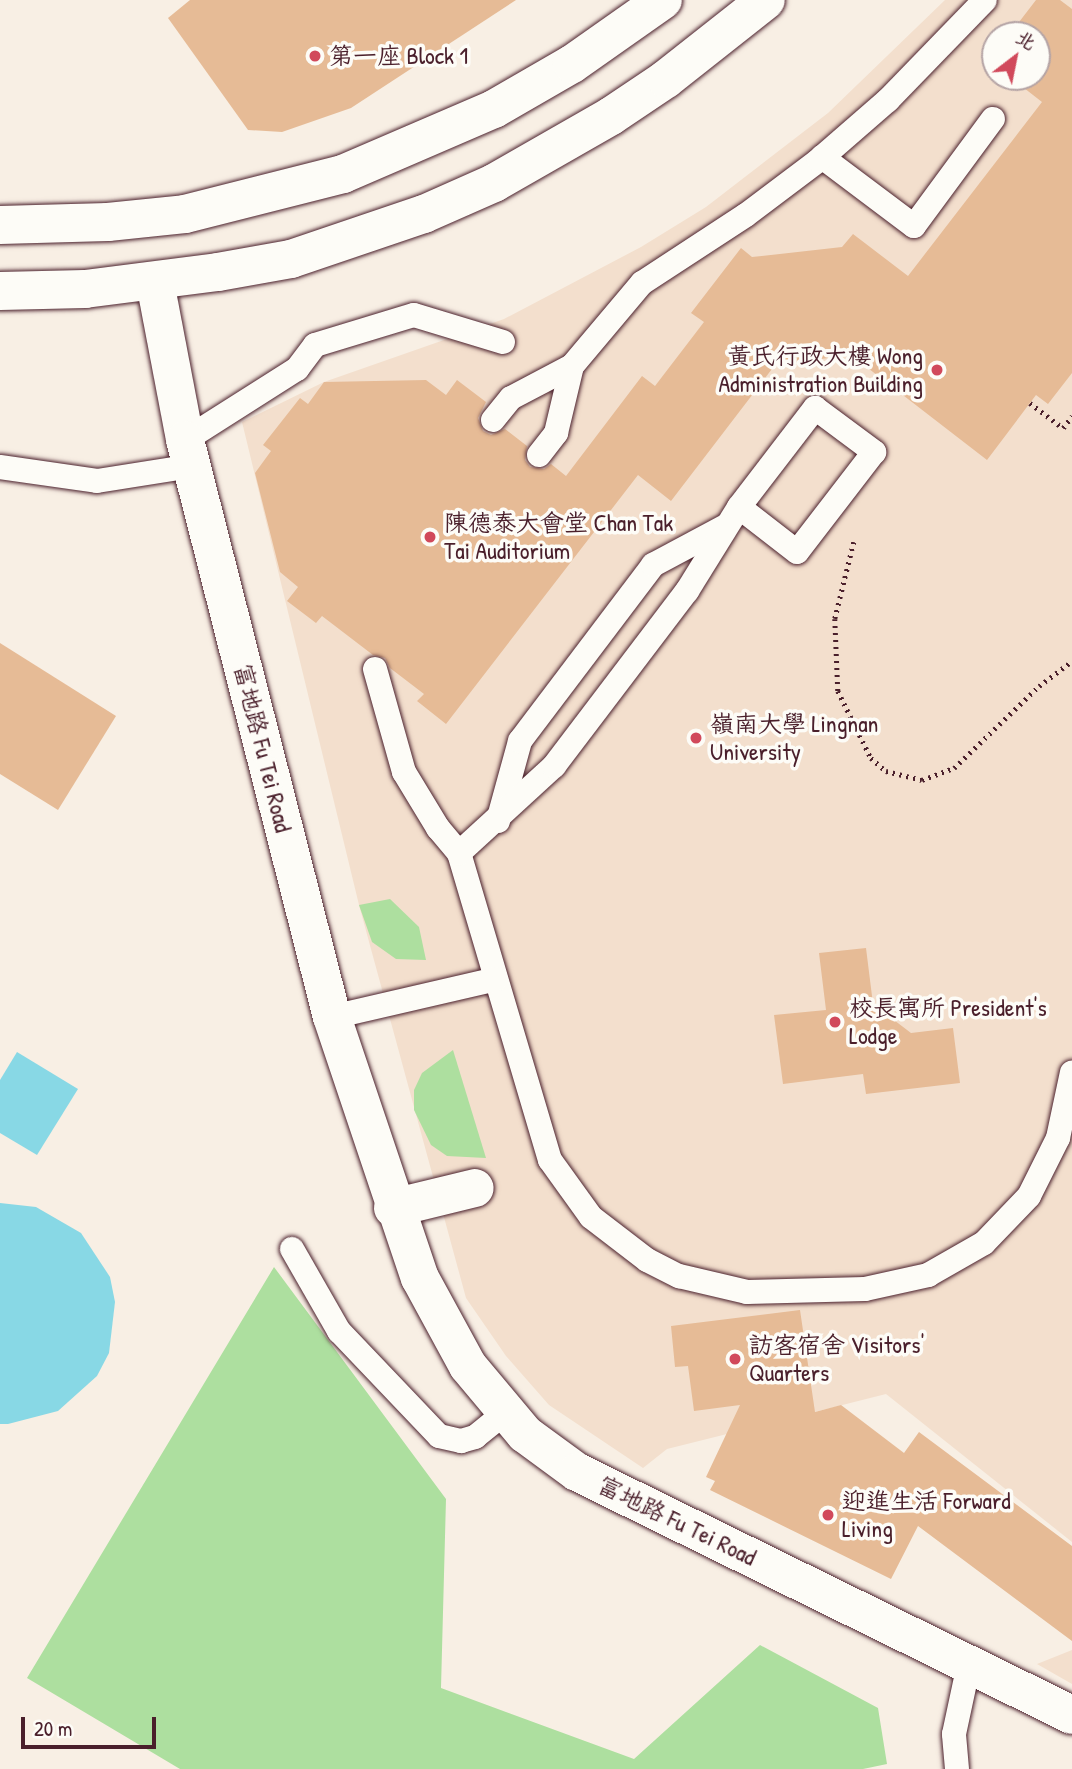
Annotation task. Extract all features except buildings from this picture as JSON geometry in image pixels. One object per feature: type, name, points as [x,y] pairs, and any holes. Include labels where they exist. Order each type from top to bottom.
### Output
[{"type":"street","points":[[0,225],[107,222],[185,214],[343,174],[494,109],[572,64],[663,0]]},
{"type":"street","points":[[0,291],[155,282],[290,259],[351,242],[494,183],[655,87],[766,0]]},
{"type":"street","name":"富地路 Fu Tei Road","points":[[155,282],[188,453],[332,1017],[393,1208],[440,1322],[505,1413],[577,1472],[1072,1715]]},
{"type":"street","points":[[393,1208],[475,1188]]},
{"type":"lane","points":[[493,420],[511,398],[572,366],[642,283],[746,215],[822,157],[888,100],[985,0]]},
{"type":"lane","points":[[822,157],[914,226],[993,119]]},
{"type":"lane","points":[[0,467],[97,481],[188,453],[297,369],[315,345],[414,315],[503,342]]},
{"type":"lane","points":[[539,455],[556,433],[572,366]]},
{"type":"lane","points":[[459,853],[498,821],[554,766],[687,591],[733,516],[815,408],[874,452],[797,552],[733,516]]},
{"type":"lane","points":[[498,821],[520,741],[653,565],[733,516]]},
{"type":"lane","points":[[375,669],[404,772],[438,828],[459,853],[550,1160],[591,1217],[647,1260],[678,1276],[747,1292],[897,1285],[928,1275],[984,1243],[1009,1221],[1046,1168],[1058,1138],[1072,1072]]},
{"type":"lane","points":[[332,1017],[496,979]]},
{"type":"lane","points":[[292,1249],[339,1331],[439,1436],[461,1441],[475,1437],[505,1413]]},
{"type":"lane","points":[[957,1769],[954,1734],[969,1664]]},
{"type":"path","points":[[1030,403],[1063,428],[1072,416]]},
{"type":"path","points":[[858,533],[841,581],[835,619],[838,691],[871,758],[886,771],[922,780],[954,768],[1039,686],[1072,661]]},
{"type":"shaded area","name":"嶺南大學 Lingnan University","points":[[945,0],[1072,0],[1072,1542],[886,1394],[667,1449],[643,1468],[549,1405],[506,1356],[466,1298],[359,905],[242,422],[324,382],[504,319],[641,247],[706,207],[828,113]]},
{"type":"shaded area","points":[[1072,1650],[1072,1684],[1037,1664]]},
{"type":"green space","points":[[390,899],[419,927],[426,960],[396,959],[372,942],[359,905]]},
{"type":"green space","points":[[453,1050],[486,1158],[447,1156],[431,1145],[414,1110],[414,1090],[422,1073]]},
{"type":"green space","points":[[274,1267],[446,1499],[441,1688],[634,1759],[760,1645],[878,1708],[887,1764],[863,1769],[180,1769],[27,1678]]},
{"type":"water","points":[[17,1052],[78,1089],[37,1155],[0,1133],[0,1080]]},
{"type":"water","points":[[0,1203],[36,1207],[81,1233],[110,1277],[115,1302],[109,1353],[97,1376],[58,1411],[8,1424],[0,1424]]},
{"type":"place","name":"第一座 Block 1","points":[[315,56]]},
{"type":"place","name":"黃氏行政大樓 Wong Administration Building","points":[[937,370]]},
{"type":"place","name":"陳德泰大會堂 Chan Tak Tai Auditorium","points":[[430,537]]},
{"type":"place","name":"嶺南大學 Lingnan University","points":[[696,738]]},
{"type":"place","name":"校長寓所 President's Lodge","points":[[835,1022]]},
{"type":"place","name":"訪客宿舍 Visitors' Quarters","points":[[735,1359]]},
{"type":"place","name":"迎進生活 Forward Living","points":[[828,1515]]}]
